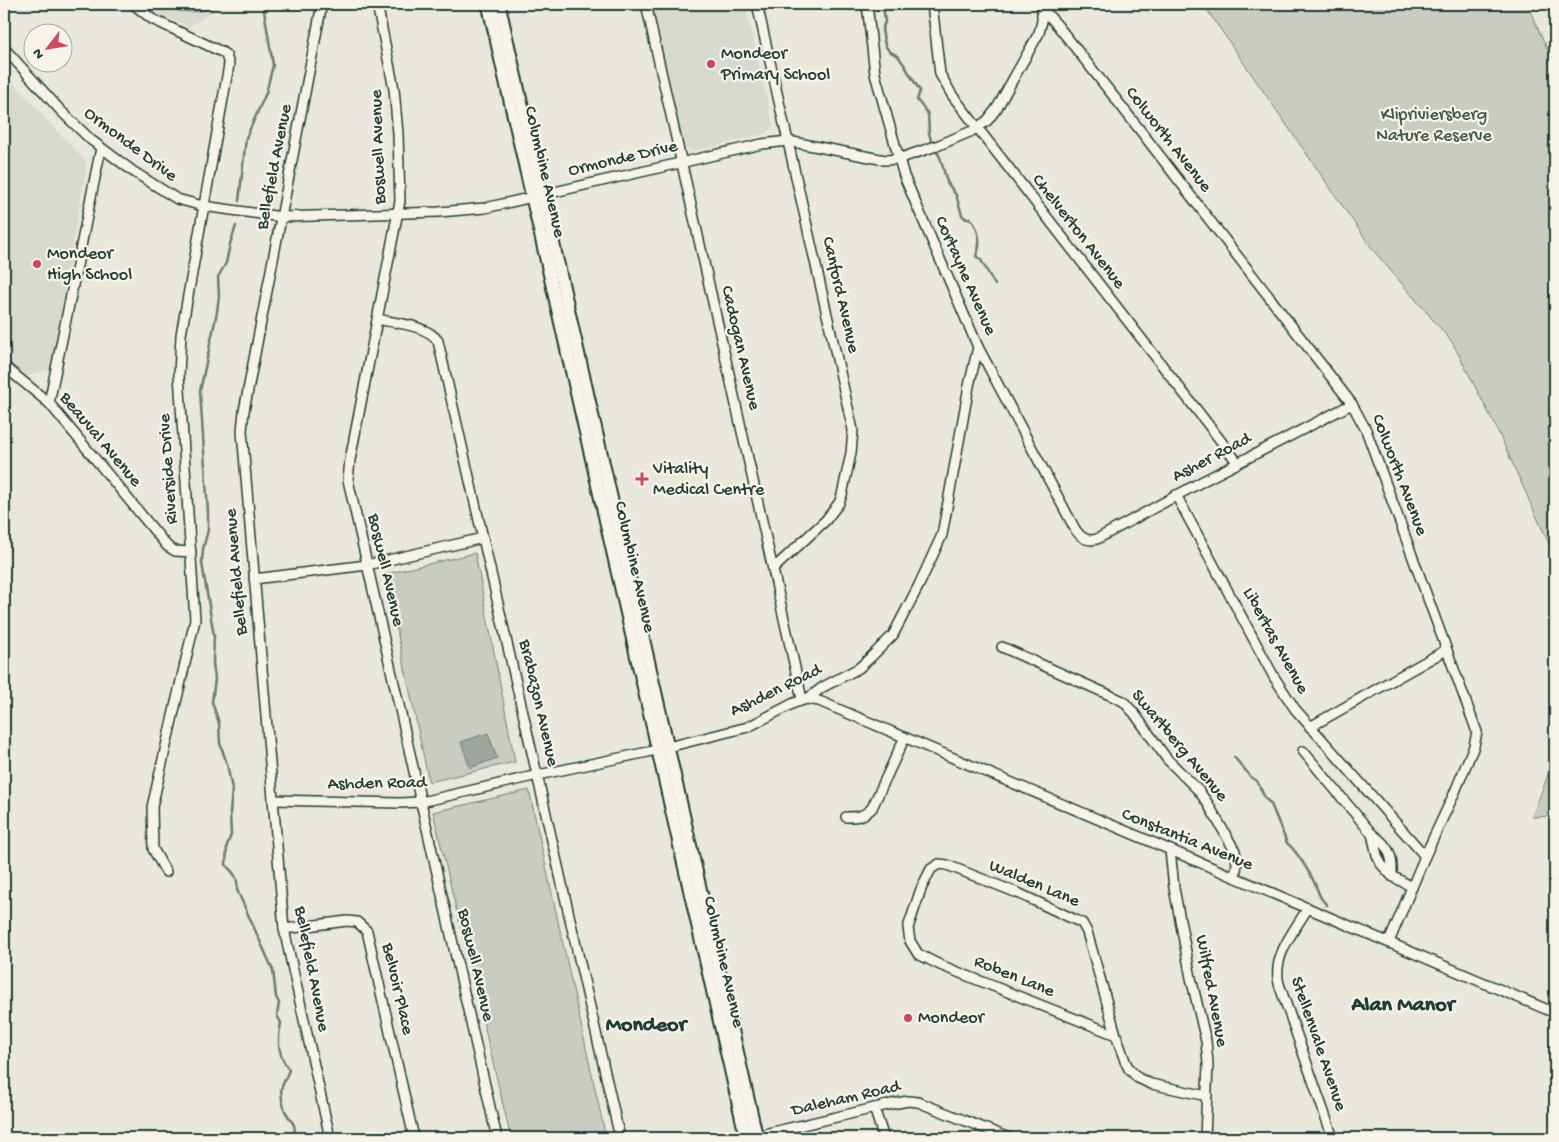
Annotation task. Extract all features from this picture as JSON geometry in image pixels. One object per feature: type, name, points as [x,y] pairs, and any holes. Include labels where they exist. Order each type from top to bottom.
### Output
[{"type":"main road","name":"Columbine Avenue","points":[[488,4],[503,47],[750,1138]]},
{"type":"main road","name":"Columbine Avenue","points":[[499,4],[503,47]]},
{"type":"street","name":"Riverside Drive","points":[[133,4],[146,16],[218,49],[228,59],[228,70],[181,334],[179,360],[195,610],[194,629],[152,807],[153,849],[166,872]]},
{"type":"street","name":"Bellefield Avenue","points":[[322,4],[243,421],[254,579],[284,929],[330,1138]]},
{"type":"street","name":"Boswell Avenue","points":[[377,4],[392,74],[396,112],[400,201],[348,472],[349,488],[498,1138]]},
{"type":"street","name":"Cadogan Avenue","points":[[646,4],[804,699]]},
{"type":"street","name":"Canford Avenue","points":[[757,4],[852,420],[853,437],[839,503],[826,520],[773,569]]},
{"type":"street","name":"Cortayne Avenue","points":[[867,4],[873,62],[898,159],[912,196],[978,347],[1075,529],[1082,538],[1087,540]]},
{"type":"street","name":"Chelverton Avenue","points":[[932,4],[942,80],[1238,464]]},
{"type":"street","name":"Ormonde Drive","points":[[4,48],[61,111],[101,148],[171,196],[184,202],[282,218],[398,214],[470,210],[762,144],[788,141],[868,158],[898,159],[935,147],[978,128],[988,121],[994,114],[1037,38],[1041,27],[1042,6]]},
{"type":"street","name":"Colworth Avenue","points":[[1042,6],[1352,404],[1366,430],[1446,650],[1476,726],[1476,737],[1454,794],[1425,856],[1389,942]]},
{"type":"street","points":[[49,403],[101,148]]},
{"type":"street","name":"Brabazon Avenue","points":[[377,319],[423,329],[435,336],[438,341],[620,1138]]},
{"type":"street","name":"Ashden Road","points":[[273,800],[421,802],[662,748],[740,730],[804,699],[859,668],[885,644],[899,624],[942,535],[969,386],[978,347]]},
{"type":"street","name":"Beauval Avenue","points":[[4,366],[49,403],[162,541],[175,551],[191,552]]},
{"type":"street","name":"Asher Road","points":[[1087,540],[1097,539],[1352,404]]},
{"type":"street","name":"Libertas Avenue","points":[[1176,496],[1281,689],[1310,727],[1425,856]]},
{"type":"street","points":[[254,579],[367,565],[483,538]]},
{"type":"street","name":"Swartberg Avenue","points":[[1002,648],[1123,701],[1134,713],[1167,759],[1199,791],[1208,804],[1235,851],[1237,863],[1235,877]]},
{"type":"street","points":[[1310,727],[1446,650]]},
{"type":"street","name":"Constantia Avenue","points":[[804,699],[819,702],[1555,1013]]},
{"type":"street","points":[[846,817],[866,815],[872,808],[904,739]]},
{"type":"street","points":[[1303,751],[1372,834],[1381,840],[1391,855],[1393,862],[1392,876],[1412,887]]},
{"type":"street","name":"Wilfred Avenue","points":[[1170,850],[1174,888],[1191,978],[1206,1041],[1208,1064],[1205,1138]]},
{"type":"street","name":"Walden Lane","points":[[908,937],[908,924],[921,889],[931,869],[941,864],[1002,887],[1074,918],[1082,923],[1087,932],[1116,1036],[1129,1069],[1138,1078],[1166,1089],[1207,1096]]},
{"type":"street","name":"Stellenvale Avenue","points":[[1308,908],[1280,956],[1277,973],[1279,984],[1333,1138]]},
{"type":"street","name":"Belvoir Place","points":[[284,929],[347,921],[357,922],[367,931],[414,1138]]},
{"type":"street","name":"Roben Lane","points":[[908,937],[913,948],[923,957],[1116,1036]]},
{"type":"street","name":"Daleham Road","points":[[750,1138],[914,1100],[1009,1138]]},
{"type":"street","points":[[874,1108],[884,1138]]},
{"type":"shaded area","points":[[143,4],[224,4],[189,27],[148,10]]},
{"type":"shaded area","name":"Mondeor Primary School","points":[[649,4],[745,4],[773,125],[767,133],[692,152],[680,142]]},
{"type":"shaded area","name":"Mondeor High School","points":[[4,73],[87,163],[51,369],[19,378],[4,365]]},
{"type":"shaded area","points":[[488,733],[497,758],[470,768],[461,742]]},
{"type":"green space","points":[[159,4],[218,4],[212,8],[189,12],[173,10]]},
{"type":"green space","name":"Klipriviersberg Nature Reserve","points":[[1203,4],[1527,4],[1555,66],[1555,557],[1495,425],[1452,342],[1373,250]]},
{"type":"green space","points":[[475,553],[515,762],[429,782],[385,574]]},
{"type":"green space","points":[[1555,756],[1555,816],[1532,817]]},
{"type":"green space","points":[[529,790],[606,1138],[511,1138],[433,812]]},
{"type":"waterway","points":[[239,201],[246,138],[266,93],[273,65],[263,4]]},
{"type":"waterway","points":[[883,4],[885,22],[882,30],[885,45],[889,51],[898,56],[920,91],[917,100],[928,114],[929,133],[932,144]]},
{"type":"waterway","points":[[935,149],[940,157],[947,182],[956,195],[962,215],[966,219],[970,218],[976,226],[979,236],[976,256],[981,260],[995,285]]},
{"type":"waterway","points":[[236,226],[226,263],[218,277],[219,296],[217,312],[200,391],[208,512],[208,530],[203,549],[202,563],[214,636],[213,663],[215,679],[212,702],[219,723],[220,743],[232,789],[231,835],[227,845],[226,865],[235,876],[237,890],[273,970],[276,997],[279,1003],[277,1015],[281,1023],[279,1048],[289,1070],[281,1089],[282,1100],[285,1111],[294,1125],[296,1138]]},
{"type":"waterway","points":[[1234,757],[1251,777],[1257,781],[1265,798],[1271,804],[1287,843],[1313,879],[1321,898],[1327,905]]},
{"type":"place","name":"Mondeor Primary School","points":[[711,64]]},
{"type":"place","name":"Mondeor High School","points":[[37,264]]},
{"type":"place","name":"Vitality Medical Centre","points":[[642,479]]},
{"type":"place","name":"Mondeor","points":[[908,1018]]},
{"type":"district","name":"Alan Manor","points":[[1403,1006]]},
{"type":"district","name":"Mondeor","points":[[646,1026]]}]
